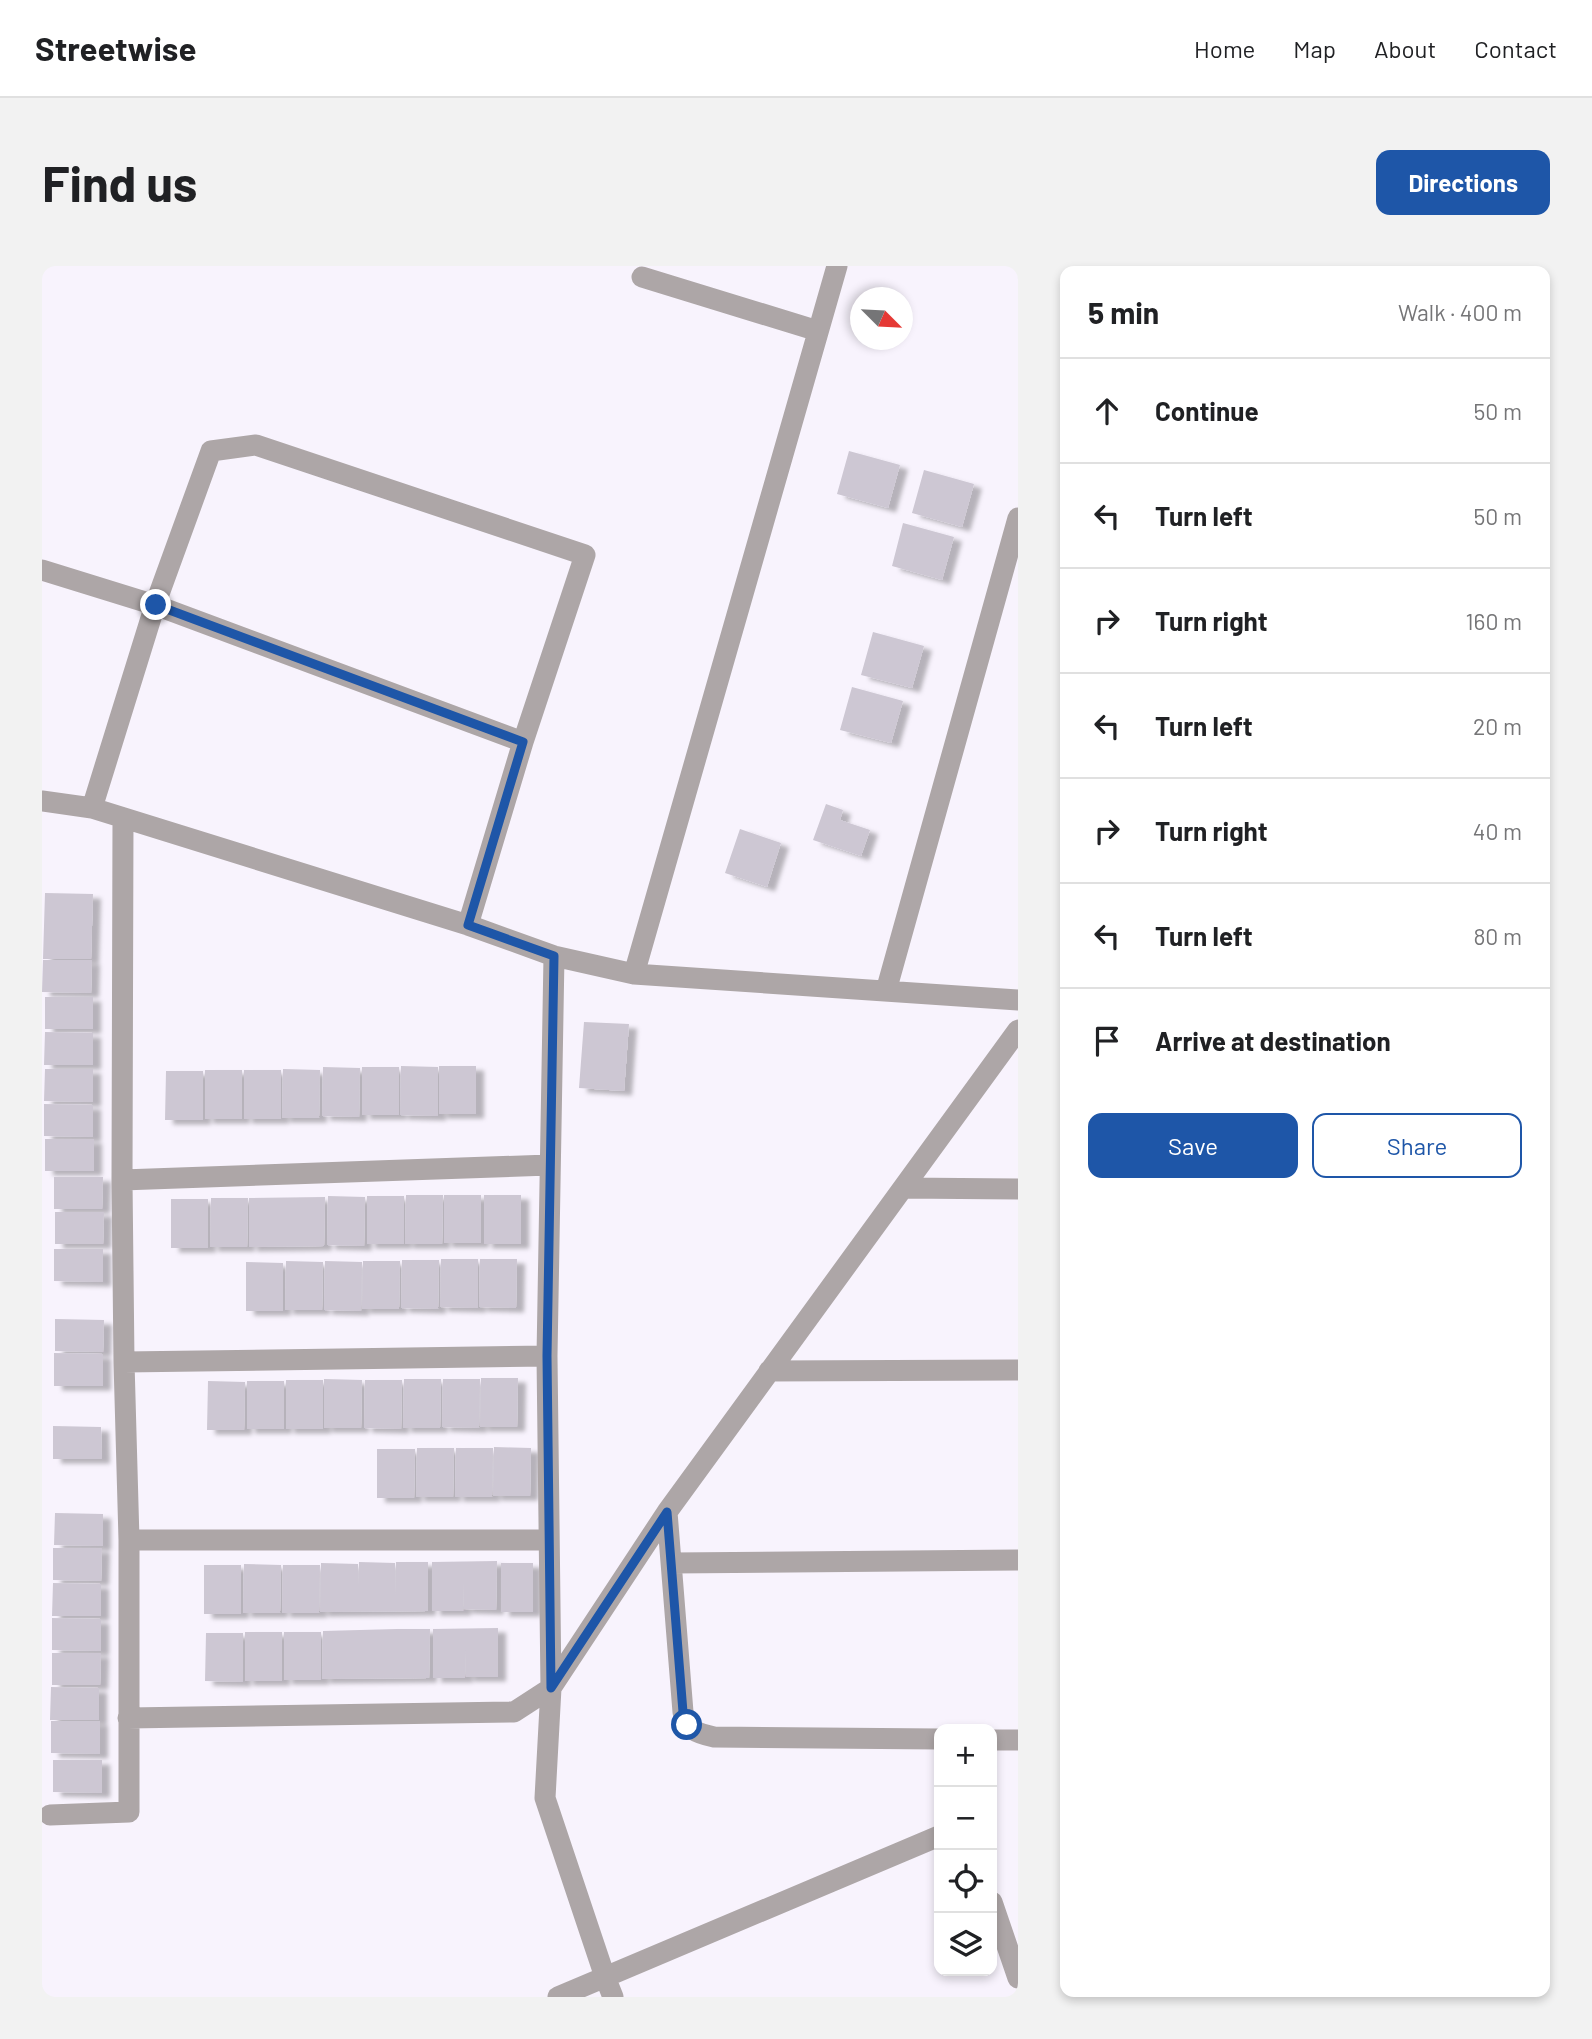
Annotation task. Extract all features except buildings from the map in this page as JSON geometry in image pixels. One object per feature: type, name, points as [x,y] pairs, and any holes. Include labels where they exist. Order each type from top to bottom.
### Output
[{"type":"street","points":[[634,974],[837,266]]},
{"type":"street","points":[[642,278],[818,331]]},
{"type":"street","points":[[92,808],[156,605],[211,451],[256,445],[585,555],[523,742],[468,925]]},
{"type":"street","points":[[886,991],[1018,518]]},
{"type":"street","points":[[42,570],[156,605],[523,742]]},
{"type":"street","points":[[42,801],[92,808],[468,925],[554,956],[634,974],[1018,1000]]},
{"type":"street","points":[[50,1815],[129,1812],[130,1541],[122,1180],[123,818]]},
{"type":"street","points":[[554,956],[547,1356],[551,1688],[545,1798],[614,1997]]},
{"type":"street","points":[[128,1718],[514,1712],[551,1688],[667,1512],[1018,1030]]},
{"type":"street","points":[[122,1180],[550,1165]]},
{"type":"street","points":[[903,1188],[1018,1189]]},
{"type":"street","points":[[124,1362],[547,1356]]},
{"type":"street","points":[[769,1371],[1018,1370]]},
{"type":"street","points":[[667,1512],[683,1712],[687,1725],[694,1731],[714,1737],[934,1739]]},
{"type":"street","points":[[130,1541],[548,1540]]},
{"type":"street","points":[[671,1563],[1018,1560]]},
{"type":"street","points":[[997,1740],[1018,1740]]},
{"type":"street","points":[[558,1997],[934,1838]]},
{"type":"street","points":[[996,1913],[1018,1980],[1014,1997]]},
{"type":"route","points":[[156,605],[523,742],[468,925],[554,956],[547,1356],[551,1688],[667,1512],[683,1712],[687,1725]]}]
